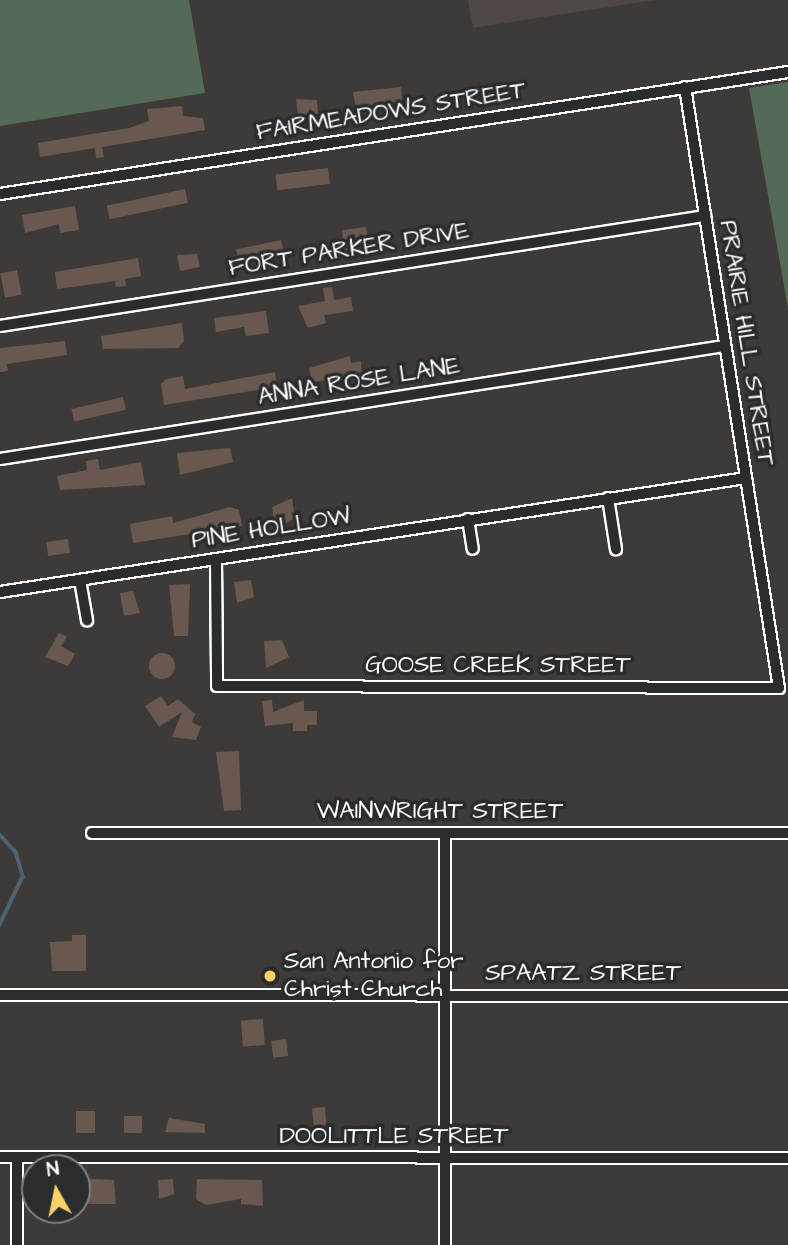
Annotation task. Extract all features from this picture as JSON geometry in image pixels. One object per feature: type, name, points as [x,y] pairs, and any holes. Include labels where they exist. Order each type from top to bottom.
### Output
[{"type":"street","name":"FAIRMEADOWS STREET","points":[[0,194],[788,72]]},
{"type":"street","name":"PRAIRIE HILL STREET","points":[[685,88],[779,688]]},
{"type":"street","name":"FORT PARKER DRIVE","points":[[0,326],[705,216]]},
{"type":"street","name":"ANNA ROSE LANE","points":[[0,459],[724,346]]},
{"type":"street","name":"PINE HOLLOW","points":[[0,592],[746,478]]},
{"type":"street","points":[[608,498],[616,549]]},
{"type":"street","points":[[468,519],[473,549]]},
{"type":"street","name":"GOOSE CREEK STREET","points":[[216,559],[217,686],[779,688]]},
{"type":"street","points":[[80,580],[87,620]]},
{"type":"street","name":"WAINWRIGHT STREET","points":[[92,832],[788,833]]},
{"type":"street","points":[[445,833],[445,1245]]},
{"type":"street","name":"SPAATZ STREET","points":[[0,995],[788,996]]},
{"type":"street","name":"DOOLITTLE STREET","points":[[0,1157],[788,1158]]},
{"type":"street","points":[[17,1157],[17,1245]]},
{"type":"shaded area","points":[[468,0],[655,0],[473,28]]},
{"type":"green space","points":[[0,0],[189,0],[205,93],[0,126]]},
{"type":"green space","points":[[788,82],[788,308],[749,88]]},
{"type":"building","points":[[401,87],[402,101],[356,109],[353,92]]},
{"type":"building","points":[[296,99],[317,100],[318,114],[298,116]]},
{"type":"building","points":[[182,106],[183,116],[203,118],[205,130],[102,147],[104,157],[96,158],[95,148],[40,157],[38,143],[129,128],[149,121],[147,109]]},
{"type":"building","points":[[328,168],[330,184],[277,190],[275,174]]},
{"type":"building","points":[[185,189],[188,203],[110,219],[107,206]]},
{"type":"building","points":[[75,206],[79,230],[60,233],[59,224],[25,233],[22,215]]},
{"type":"building","points":[[366,227],[368,241],[352,243],[353,251],[345,253],[342,230]]},
{"type":"building","points":[[281,240],[284,254],[239,263],[236,250]]},
{"type":"building","points":[[197,254],[200,267],[180,271],[177,255]]},
{"type":"building","points":[[138,258],[141,276],[125,279],[126,286],[116,287],[115,281],[57,289],[55,272]]},
{"type":"building","points":[[17,270],[22,295],[5,298],[0,273]]},
{"type":"building","points":[[332,287],[334,300],[351,297],[353,311],[324,315],[326,323],[308,328],[298,306],[325,301],[323,288]]},
{"type":"building","points":[[266,311],[269,333],[246,336],[244,327],[216,332],[214,318]]},
{"type":"building","points":[[182,323],[184,341],[178,348],[103,349],[101,336]]},
{"type":"building","points":[[65,341],[67,355],[7,364],[8,371],[0,372],[0,348]]},
{"type":"building","points":[[350,356],[351,363],[361,361],[362,375],[312,382],[309,368]]},
{"type":"building","points":[[275,372],[277,387],[164,405],[161,384],[166,379],[183,376],[185,389]]},
{"type":"building","points":[[123,397],[126,410],[74,422],[71,409]]},
{"type":"building","points":[[230,448],[233,462],[180,475],[177,453]]},
{"type":"building","points":[[98,459],[100,470],[141,462],[145,485],[60,490],[57,476],[87,470],[86,461]]},
{"type":"building","points":[[292,498],[295,518],[275,529],[272,507]]},
{"type":"building","points":[[230,507],[239,510],[242,526],[133,543],[130,524],[172,516],[173,523]]},
{"type":"building","points":[[68,539],[70,553],[48,556],[46,542]]},
{"type":"building","points":[[251,580],[254,597],[237,603],[234,582]]},
{"type":"building","points":[[190,584],[188,636],[174,636],[169,585]]},
{"type":"building","points":[[133,591],[140,613],[124,616],[120,593]]},
{"type":"building","points":[[59,633],[67,637],[61,646],[75,654],[68,666],[45,657]]},
{"type":"building","points":[[282,640],[289,657],[266,668],[264,641]]},
{"type":"building","points":[[162,653],[171,657],[175,666],[171,675],[162,679],[153,675],[149,666],[153,657]]},
{"type":"building","points":[[161,696],[168,706],[178,699],[195,714],[192,722],[201,727],[196,740],[172,737],[182,712],[159,727],[145,706]]},
{"type":"building","points":[[272,700],[273,712],[304,700],[304,711],[317,711],[317,725],[307,725],[307,731],[293,731],[293,723],[265,726],[262,701]]},
{"type":"building","points":[[239,751],[241,810],[224,811],[216,752]]},
{"type":"building","points":[[72,935],[86,935],[86,971],[52,971],[50,942],[72,941]]},
{"type":"building","points":[[263,1019],[265,1045],[243,1046],[241,1021]]},
{"type":"building","points":[[286,1039],[288,1056],[273,1058],[271,1041]]},
{"type":"building","points":[[325,1107],[327,1131],[314,1132],[312,1108]]},
{"type":"building","points":[[76,1111],[95,1111],[95,1133],[76,1133]]},
{"type":"building","points":[[124,1116],[142,1116],[142,1133],[124,1133]]},
{"type":"building","points":[[169,1118],[205,1124],[205,1133],[165,1132]]},
{"type":"building","points":[[91,1179],[114,1180],[116,1204],[91,1204]]},
{"type":"building","points":[[173,1179],[174,1194],[159,1199],[158,1180]]},
{"type":"building","points":[[197,1179],[262,1180],[263,1206],[241,1204],[241,1199],[206,1205],[196,1199]]},
{"type":"waterway","points":[[0,835],[16,852],[23,877],[0,925]]},
{"type":"place","name":"San Antonio for Christ Church","points":[[270,976]]}]
